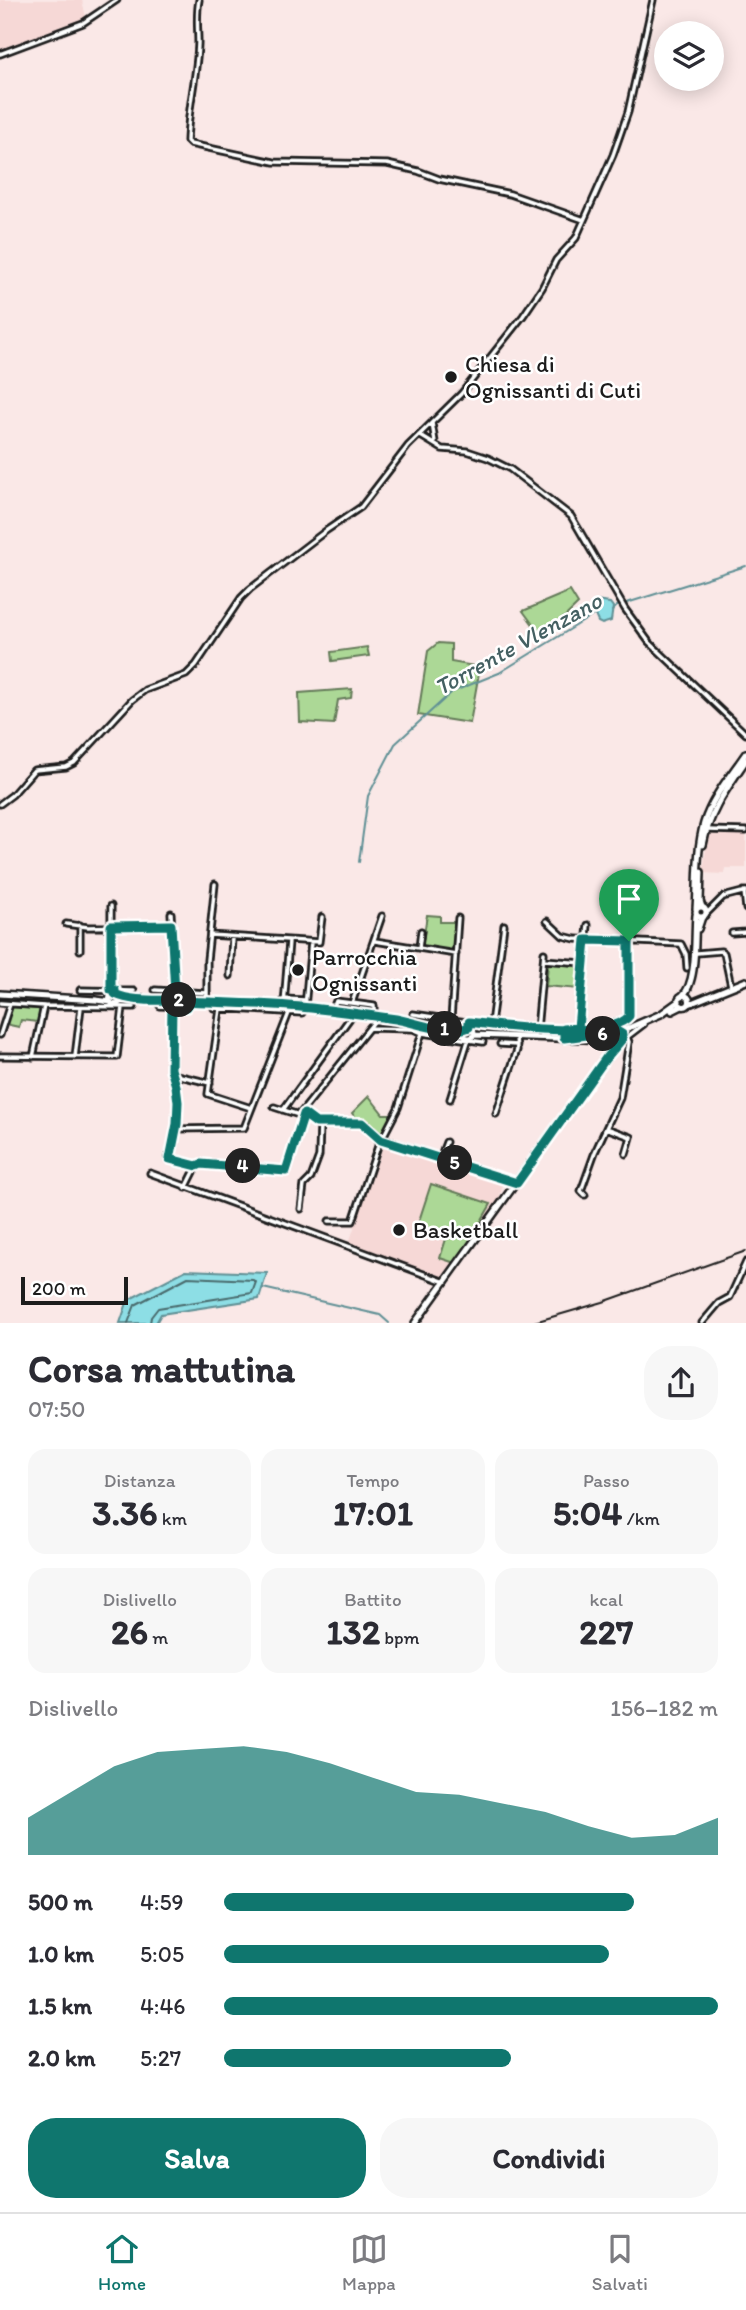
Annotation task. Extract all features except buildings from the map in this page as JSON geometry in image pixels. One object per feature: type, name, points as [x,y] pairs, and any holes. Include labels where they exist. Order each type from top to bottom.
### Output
[{"type":"main road","points":[[701,912],[698,866],[704,823],[715,798],[746,753]]},
{"type":"main road","points":[[0,995],[157,1000],[172,1003],[284,1002],[486,1035],[618,1037],[685,1001],[690,986],[701,912],[701,877],[706,830],[719,799],[746,760]]},
{"type":"main road","points":[[415,1323],[606,1058],[618,1037],[685,1001],[701,1001],[746,981]]},
{"type":"street","points":[[0,54],[83,23],[117,0]]},
{"type":"street","points":[[199,0],[196,16],[198,43],[187,122],[187,141],[190,144],[274,162],[387,164],[439,179],[510,194],[584,220]]},
{"type":"street","points":[[0,804],[12,795],[34,770],[66,767],[74,763],[118,714],[145,690],[186,675],[216,638],[241,597],[361,507],[391,466],[461,394],[523,316],[556,261],[576,238],[613,155],[628,112],[653,0]]},
{"type":"street","points":[[432,421],[436,444]]},
{"type":"street","points":[[419,435],[442,449],[467,451],[510,469],[571,516],[625,608],[649,642],[746,734]]},
{"type":"street","points":[[706,830],[746,831]]},
{"type":"street","points":[[215,884],[207,993],[213,1008],[302,1013],[311,942]]},
{"type":"street","points":[[701,912],[723,897],[745,891],[746,908]]},
{"type":"street","points":[[0,1056],[117,1058],[111,906]]},
{"type":"street","points":[[171,913],[172,1074],[178,1098],[176,1129],[170,1158],[197,1166],[240,1166],[286,1171],[302,1114],[376,1016],[375,1006],[352,1003],[334,1002],[332,1011]]},
{"type":"street","points":[[352,1003],[383,916]]},
{"type":"street","points":[[210,935],[320,941],[322,917]]},
{"type":"street","points":[[451,1019],[458,919]]},
{"type":"street","points":[[547,921],[564,937],[681,944],[686,954],[687,968]]},
{"type":"street","points":[[66,924],[171,925]]},
{"type":"street","points":[[79,925],[80,950]]},
{"type":"street","points":[[491,1025],[504,925]]},
{"type":"street","points":[[578,1028],[587,925]]},
{"type":"street","points":[[419,948],[421,931]]},
{"type":"street","points":[[732,933],[746,932]]},
{"type":"street","points":[[230,976],[232,937]]},
{"type":"street","points":[[284,1002],[289,941]]},
{"type":"street","points":[[374,941],[456,954]]},
{"type":"street","points":[[369,1028],[413,1029],[422,1033],[469,1032],[491,1025],[558,1030],[621,1023],[627,1019],[630,1006],[629,941]]},
{"type":"street","points":[[537,1030],[544,953]]},
{"type":"street","points":[[686,954],[724,953],[732,988]]},
{"type":"street","points":[[544,960],[584,963]]},
{"type":"street","points":[[80,990],[116,999],[134,1007]]},
{"type":"street","points":[[0,1003],[81,1007],[116,999],[134,990]]},
{"type":"street","points":[[155,990],[207,993]]},
{"type":"street","points":[[187,992],[188,1001]]},
{"type":"street","points":[[21,1004],[22,996]]},
{"type":"street","points":[[0,1035],[10,1004]]},
{"type":"street","points":[[33,1057],[44,1006]]},
{"type":"street","points":[[75,1057],[81,1007]]},
{"type":"street","points":[[220,1009],[208,1094],[251,1108]]},
{"type":"street","points":[[340,1012],[346,1022]]},
{"type":"street","points":[[176,1129],[244,1128],[289,1013]]},
{"type":"street","points":[[284,1110],[353,1014]]},
{"type":"street","points":[[413,1014],[451,1019],[483,1042]]},
{"type":"street","points":[[561,1038],[564,1029]]},
{"type":"street","points":[[558,1030],[561,1038]]},
{"type":"street","points":[[450,1100],[469,1032]]},
{"type":"street","points":[[329,1221],[353,1221],[381,1138],[398,1108],[422,1033]]},
{"type":"street","points":[[496,1114],[517,1045],[516,1037]]},
{"type":"street","points":[[585,1195],[581,1191],[623,1091],[629,1042],[618,1037]]},
{"type":"street","points":[[500,1044],[517,1045]]},
{"type":"street","points":[[172,1074],[210,1083]]},
{"type":"street","points":[[274,1107],[302,1114],[315,1123],[362,1123],[381,1138],[515,1186]]},
{"type":"street","points":[[300,1209],[304,1185],[311,1178],[319,1156],[320,1123]]},
{"type":"street","points":[[606,1128],[631,1137],[626,1154]]},
{"type":"street","points":[[440,1158],[446,1142]]},
{"type":"street","points":[[186,1188],[197,1166]]},
{"type":"street","points":[[150,1173],[445,1282]]},
{"type":"street","points":[[702,1323],[719,1303],[730,1297],[746,1262]]},
{"type":"shaded area","points":[[0,0],[82,0],[86,17],[39,39],[0,50]]},
{"type":"shaded area","points":[[708,831],[746,833],[746,868],[725,868],[724,874],[703,873]]},
{"type":"shaded area","points":[[383,1142],[504,1181],[501,1199],[445,1277],[441,1278],[348,1246]]},
{"type":"green space","points":[[570,591],[578,604],[543,638],[523,611]]},
{"type":"green space","points":[[438,643],[451,644],[451,662],[480,667],[470,723],[418,715],[428,651]]},
{"type":"green space","points":[[367,647],[369,656],[332,661],[331,652]]},
{"type":"green space","points":[[352,689],[351,698],[338,700],[334,724],[300,722],[299,693]]},
{"type":"green space","points":[[427,915],[440,916],[440,922],[456,922],[453,952],[422,947]]},
{"type":"green space","points":[[548,964],[582,966],[579,989],[546,986]]},
{"type":"green space","points":[[11,1007],[38,1009],[41,1011],[38,1022],[21,1020],[19,1027],[5,1024]]},
{"type":"green space","points":[[369,1096],[383,1114],[394,1114],[382,1133],[378,1134],[363,1121],[358,1121],[352,1113]]},
{"type":"green space","points":[[431,1184],[491,1204],[476,1230],[470,1234],[472,1238],[455,1263],[440,1258],[446,1239],[417,1227]]},
{"type":"water","points":[[595,601],[610,603],[613,607],[611,621],[602,624],[598,622],[591,606]]},
{"type":"water","points":[[186,1270],[267,1273],[259,1299],[161,1314],[156,1323],[120,1323],[128,1300]]},
{"type":"waterway","name":"Torrente Vlenzano","points":[[612,611],[617,606],[746,566]]},
{"type":"waterway","name":"Torrente Vlenzano","points":[[359,862],[368,796],[395,744],[452,692],[499,673],[595,614]]},
{"type":"waterway","points":[[263,1288],[380,1315],[389,1323]]},
{"type":"railway","points":[[531,1323],[603,1302],[746,1251]]},
{"type":"place","name":"Chiesa di Ognissanti di Cuti","points":[[451,377]]},
{"type":"place","name":"Parrocchia Ognissanti","points":[[298,970]]},
{"type":"place","name":"Basketball","points":[[399,1230]]},
{"type":"route","points":[[629,941],[586,940],[578,1028],[564,1029],[564,1038],[617,1031],[622,1034],[622,1039],[517,1183],[381,1140],[362,1123],[316,1123],[304,1114],[286,1171],[201,1164],[197,1166],[170,1159],[178,1102],[171,1069],[172,1007],[186,1007],[190,1001],[186,1001],[187,992],[175,991],[171,925],[111,926],[111,990],[115,990],[115,994],[119,996],[134,999],[171,1000],[190,1001],[207,1001],[305,1007],[396,1019],[453,1030],[469,1027],[469,1022],[537,1030],[564,1029],[578,1028],[589,1027],[621,1023],[629,1016],[629,941]]}]
